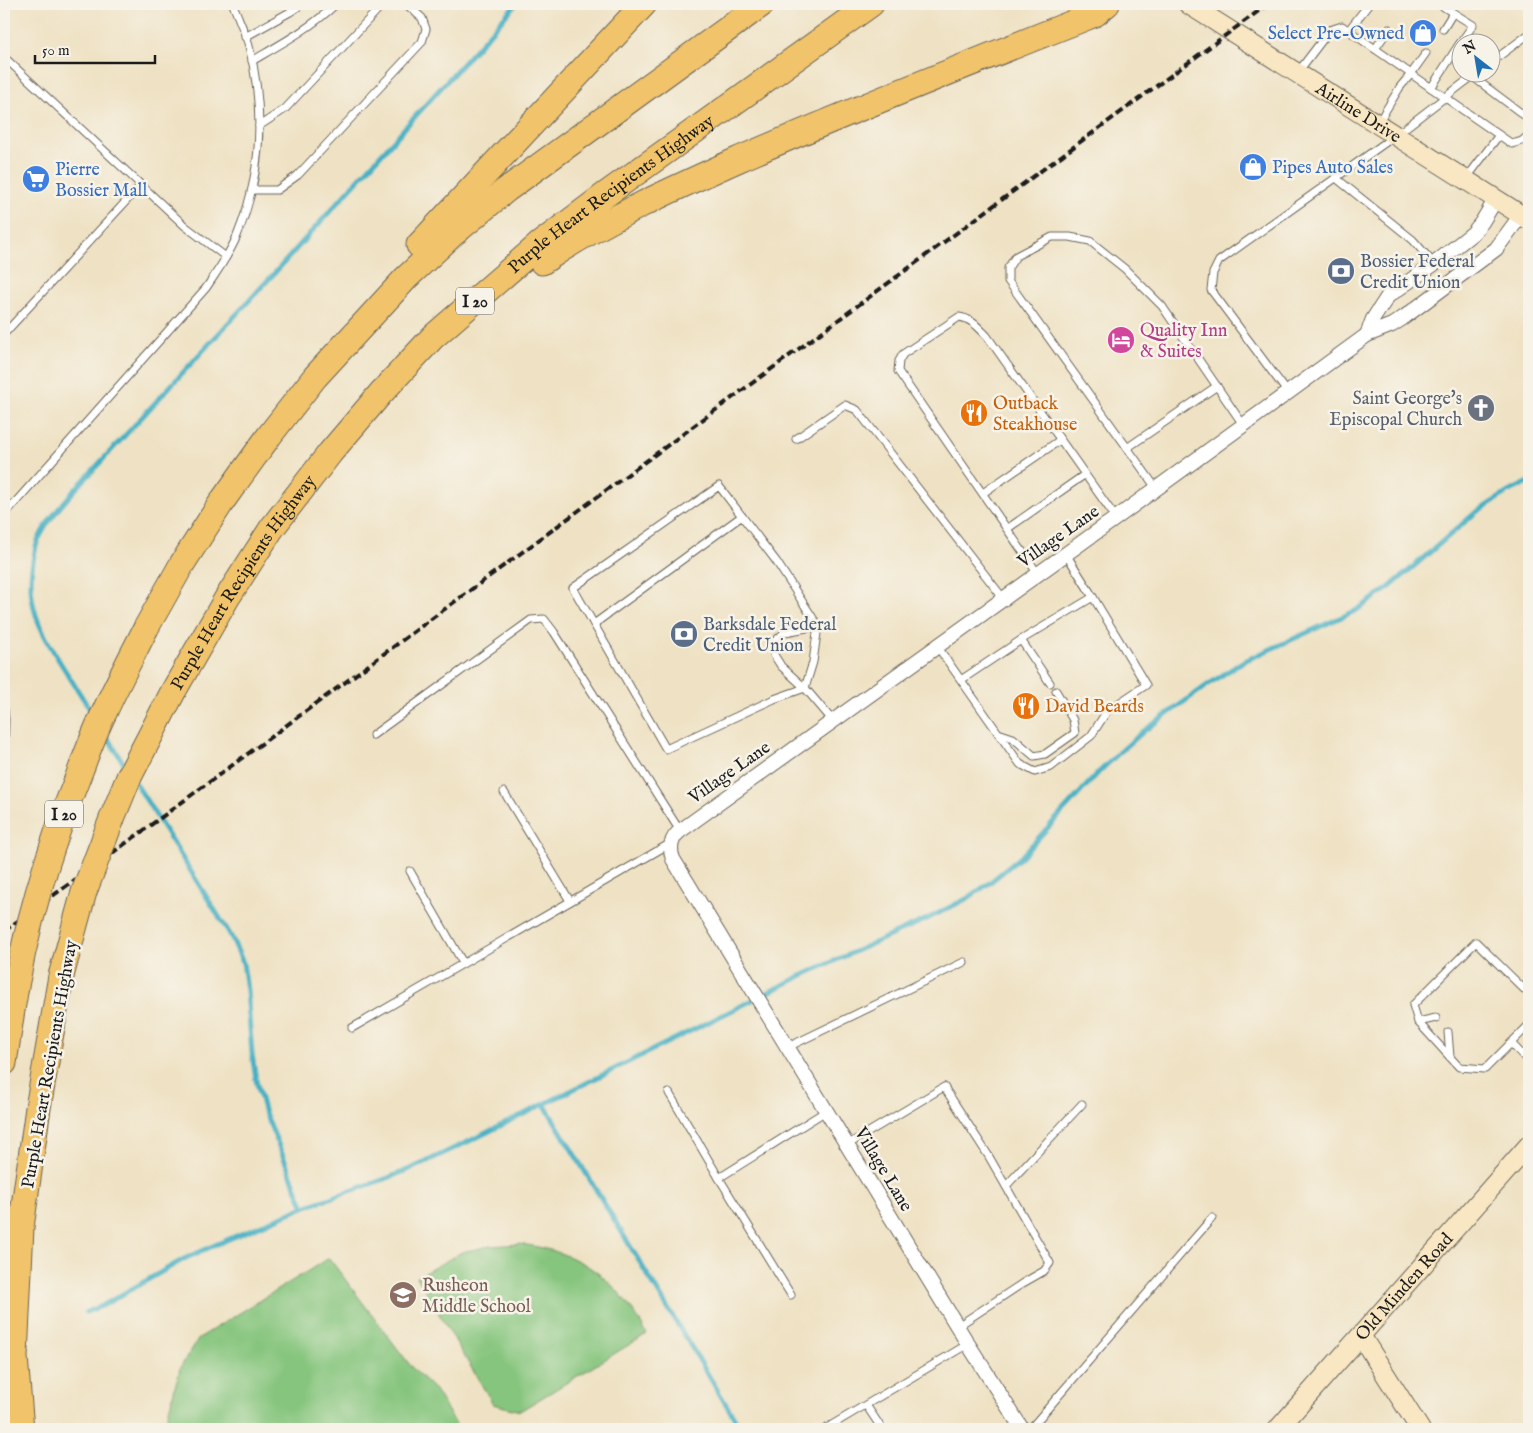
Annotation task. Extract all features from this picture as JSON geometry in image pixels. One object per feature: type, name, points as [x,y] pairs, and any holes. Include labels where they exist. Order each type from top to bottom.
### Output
[{"type":"highway","points":[[315,378],[362,309],[397,268],[644,4]]},
{"type":"highway","name":"I 20","points":[[4,1064],[18,972],[36,897],[61,822],[103,713],[146,628],[182,564],[223,500],[269,436],[315,378],[406,278],[454,233],[506,190],[762,4]]},
{"type":"highway","name":"Purple Heart Recipients Highway","points":[[21,1429],[15,1357],[22,1227],[38,1108],[61,976],[84,892],[112,816],[133,768],[174,690],[227,598],[277,520],[330,453],[381,393],[433,338],[540,244],[605,195],[871,4]]},
{"type":"highway","points":[[477,299],[520,277],[563,248],[614,218],[668,192],[826,121],[1095,14],[1107,4]]},
{"type":"main road","name":"Airline Drive","points":[[1188,4],[1298,72],[1525,218]]},
{"type":"main road","name":"Old Minden Road","points":[[1278,1429],[1529,1145]]},
{"type":"main road","points":[[1361,1336],[1420,1429]]},
{"type":"street","name":"Village Lane","points":[[1367,334],[1373,319],[1388,296],[1434,264],[1473,233],[1496,199]]},
{"type":"street","name":"Village Lane","points":[[1022,1429],[968,1344],[674,859],[671,852],[671,843],[675,834],[1244,426],[1367,334],[1392,325],[1496,250],[1525,218]]},
{"type":"lane","points":[[4,514],[206,288],[237,237],[252,190],[259,142],[259,126],[258,93],[252,60],[233,4]]},
{"type":"lane","points":[[245,36],[302,4]]},
{"type":"lane","points":[[252,60],[300,33],[324,16],[336,4]]},
{"type":"lane","points":[[259,126],[285,109],[383,4]]},
{"type":"lane","points":[[252,190],[277,190],[298,175],[422,42],[426,29],[422,18],[406,4]]},
{"type":"lane","points":[[1348,31],[1368,4]]},
{"type":"lane","points":[[1439,4],[1473,25],[1468,32]]},
{"type":"lane","points":[[1442,29],[1453,13]]},
{"type":"lane","points":[[1298,72],[1330,30],[1342,26],[1512,144],[1522,140],[1529,134]]},
{"type":"lane","points":[[1375,49],[1389,28]]},
{"type":"lane","points":[[1500,56],[1529,34]]},
{"type":"lane","points":[[1377,123],[1400,86],[1412,74],[1426,53]]},
{"type":"lane","points":[[4,57],[185,226],[226,257]]},
{"type":"lane","points":[[1431,88],[1450,60]]},
{"type":"lane","points":[[1288,393],[1211,290],[1213,273],[1219,261],[1396,135],[1467,82]]},
{"type":"lane","points":[[1484,82],[1529,119]]},
{"type":"lane","points":[[1466,180],[1499,135]]},
{"type":"lane","points":[[1336,178],[1413,240],[1434,264]]},
{"type":"lane","points":[[4,334],[141,185]]},
{"type":"lane","points":[[1156,488],[1008,281],[1008,268],[1016,256],[1052,237],[1070,237],[1090,241],[1125,269],[1162,306],[1244,426]]},
{"type":"lane","points":[[1038,574],[898,371],[899,361],[903,354],[959,317],[966,318],[976,325],[987,336],[1116,518]]},
{"type":"lane","points":[[1127,448],[1217,386]]},
{"type":"lane","points":[[796,439],[845,405],[857,410],[1003,598]]},
{"type":"lane","points":[[982,493],[1060,440]]},
{"type":"lane","points":[[1007,529],[1084,475]]},
{"type":"lane","points":[[719,486],[776,561],[818,626],[813,662],[805,688],[774,699],[666,749],[572,588],[719,486]]},
{"type":"lane","points":[[594,624],[742,516]]},
{"type":"lane","points":[[937,646],[1020,764],[1035,772],[1051,767],[1091,736],[1107,711],[1146,685],[1066,554]]},
{"type":"lane","points":[[961,680],[1021,640],[1093,597]]},
{"type":"lane","points":[[373,735],[531,620],[544,619],[680,831]]},
{"type":"lane","points":[[818,626],[785,632],[774,642],[774,655],[781,666],[805,688],[833,721]]},
{"type":"lane","points":[[1021,640],[1050,683]]},
{"type":"lane","points":[[998,733],[1013,738],[1034,756],[1045,754],[1075,733],[1073,720],[1056,691]]},
{"type":"lane","points":[[4,710],[4,752]]},
{"type":"lane","points":[[504,792],[570,901]]},
{"type":"lane","points":[[352,1028],[671,843]]},
{"type":"lane","points":[[410,871],[463,963]]},
{"type":"lane","points":[[1529,994],[1476,942],[1412,1005],[1418,1022],[1459,1067],[1485,1069],[1529,1025]]},
{"type":"lane","points":[[788,1047],[964,962]]},
{"type":"lane","points":[[1418,1022],[1436,1018]]},
{"type":"lane","points":[[1448,1032],[1450,1057]]},
{"type":"lane","points":[[1512,1044],[1529,1062]]},
{"type":"lane","points":[[847,1145],[944,1087],[988,1155],[1050,1263],[1044,1271],[958,1326]]},
{"type":"lane","points":[[669,1093],[718,1178],[792,1295]]},
{"type":"lane","points":[[1006,1186],[1082,1104]]},
{"type":"lane","points":[[718,1178],[827,1110]]},
{"type":"lane","points":[[1030,1429],[1212,1218]]},
{"type":"lane","points":[[825,1429],[968,1344]]},
{"type":"lane","points":[[866,1404],[882,1429]]},
{"type":"green space","points":[[520,1244],[562,1254],[580,1261],[596,1271],[623,1298],[647,1334],[520,1411],[493,1404],[417,1277],[462,1252],[490,1246]]},
{"type":"green space","points":[[329,1258],[413,1369],[435,1390],[459,1429],[164,1429],[180,1368],[199,1338]]},
{"type":"waterway","points":[[94,716],[48,642],[33,605],[31,591],[33,561],[36,546],[43,531],[72,493],[280,267],[516,4]]},
{"type":"waterway","points":[[86,1312],[102,1306],[184,1259],[215,1245],[304,1207],[417,1166],[801,976],[927,919],[968,898],[1021,857],[1099,772],[1144,731],[1242,662],[1357,610],[1390,587],[1475,513],[1508,492],[1529,482]]},
{"type":"waterway","points":[[104,732],[126,767]]},
{"type":"waterway","points":[[135,782],[231,936],[243,963],[256,1080],[264,1110],[304,1207]]},
{"type":"waterway","points":[[544,1104],[741,1429]]},
{"type":"railway","points":[[4,931],[1268,4]]},
{"type":"place","name":"Select Pre-Owned","points":[[1423,33]]},
{"type":"place","name":"Pipes Auto Sales","points":[[1253,167]]},
{"type":"place","name":"Pierre Bossier Mall","points":[[36,179]]},
{"type":"place","name":"Bossier Federal Credit Union","points":[[1341,271]]},
{"type":"place","name":"Quality Inn & Suites","points":[[1121,340]]},
{"type":"place","name":"Saint George's Episcopal Church","points":[[1481,408]]},
{"type":"place","name":"Outback Steakhouse","points":[[974,413]]},
{"type":"place","name":"Barksdale Federal Credit Union","points":[[684,634]]},
{"type":"place","name":"David Beards","points":[[1026,706]]},
{"type":"place","name":"Rusheon Middle School","points":[[403,1295]]}]
